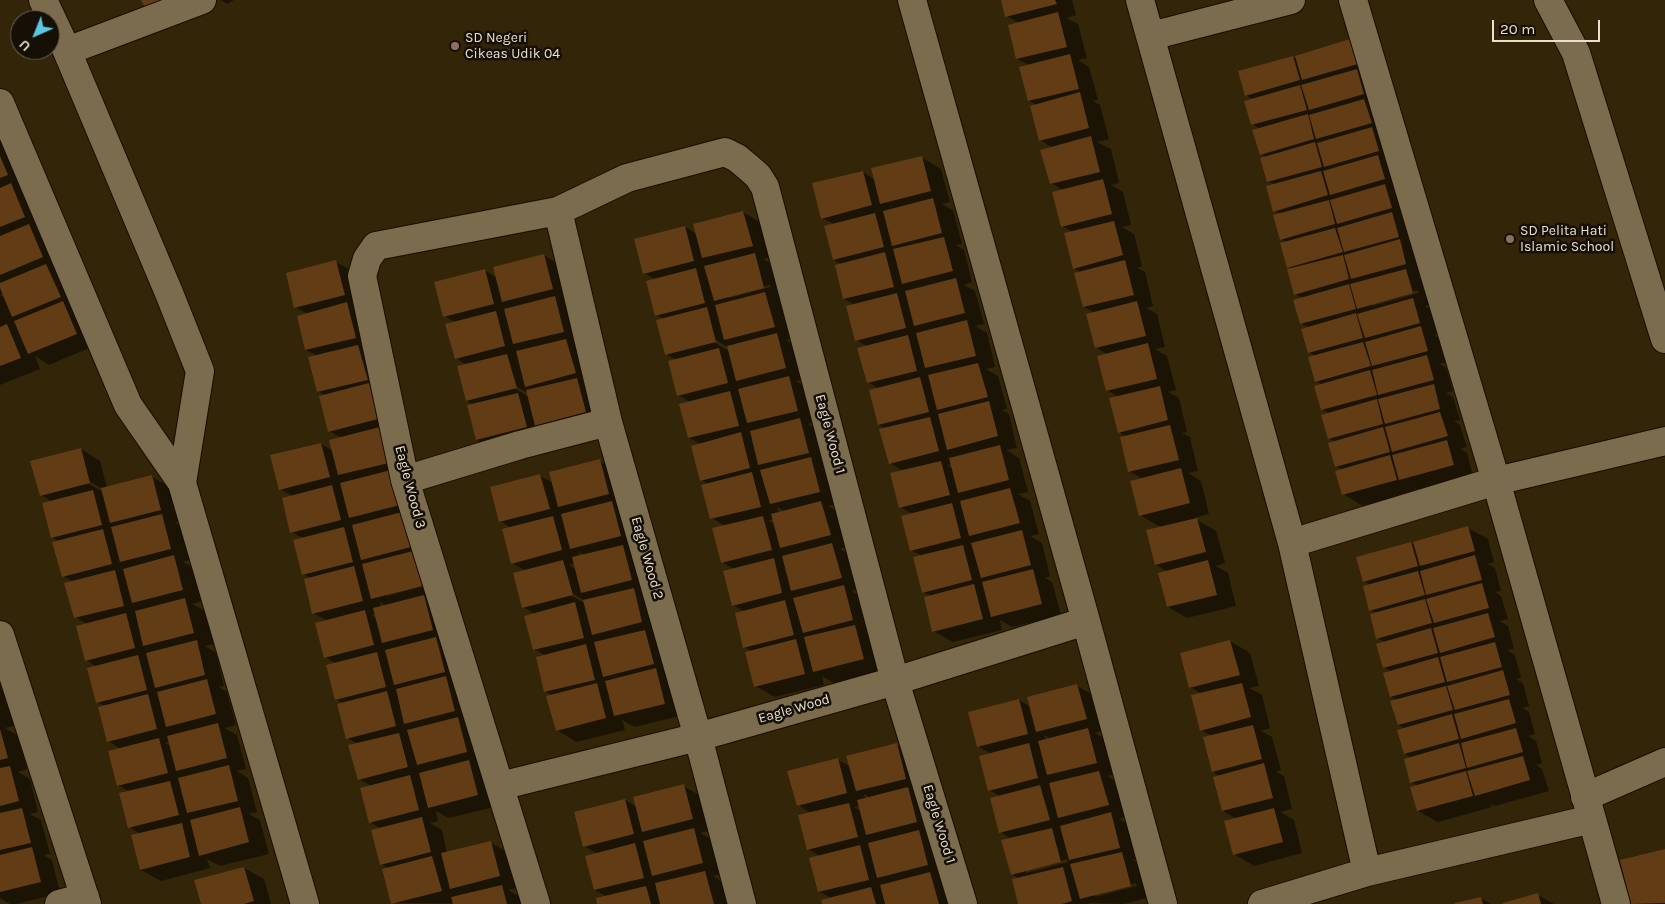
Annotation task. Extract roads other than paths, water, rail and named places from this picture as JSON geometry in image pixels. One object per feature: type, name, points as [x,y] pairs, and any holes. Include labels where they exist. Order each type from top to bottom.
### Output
[{"type":"street","points":[[43,0],[67,51],[170,293],[200,371],[182,482]]},
{"type":"street","points":[[67,51],[202,0]]},
{"type":"street","points":[[912,0],[1086,621],[1163,904]]},
{"type":"street","points":[[1140,0],[1292,543],[1367,872]]},
{"type":"street","points":[[1151,36],[1291,0]]},
{"type":"street","points":[[1353,0],[1496,481],[1616,904]]},
{"type":"street","points":[[1548,0],[1576,53],[1665,339]]},
{"type":"street","points":[[0,102],[128,405],[182,482],[305,904]]},
{"type":"street","name":"Eagle Wood 1","points":[[558,211],[627,178],[726,152],[737,158],[758,176],[765,187],[895,681],[963,904]]},
{"type":"street","name":"Eagle Wood 2","points":[[558,211],[608,422],[698,737],[742,904]]},
{"type":"street","name":"Eagle Wood 3","points":[[536,904],[406,480],[362,276],[367,259],[376,246],[558,211]]},
{"type":"street","points":[[406,480],[520,445],[608,422]]},
{"type":"street","points":[[1292,543],[1496,481],[1665,441]]},
{"type":"street","name":"Eagle Wood","points":[[500,786],[698,737],[895,681],[1086,621]]},
{"type":"street","points":[[0,635],[86,900],[59,904]]},
{"type":"street","points":[[1262,904],[1588,808],[1665,762]]},
{"type":"place","name":"SD Negeri Cikeas Udik 04","points":[[455,46]]},
{"type":"place","name":"SD Pelita Hati Islamic School","points":[[1510,239]]}]
